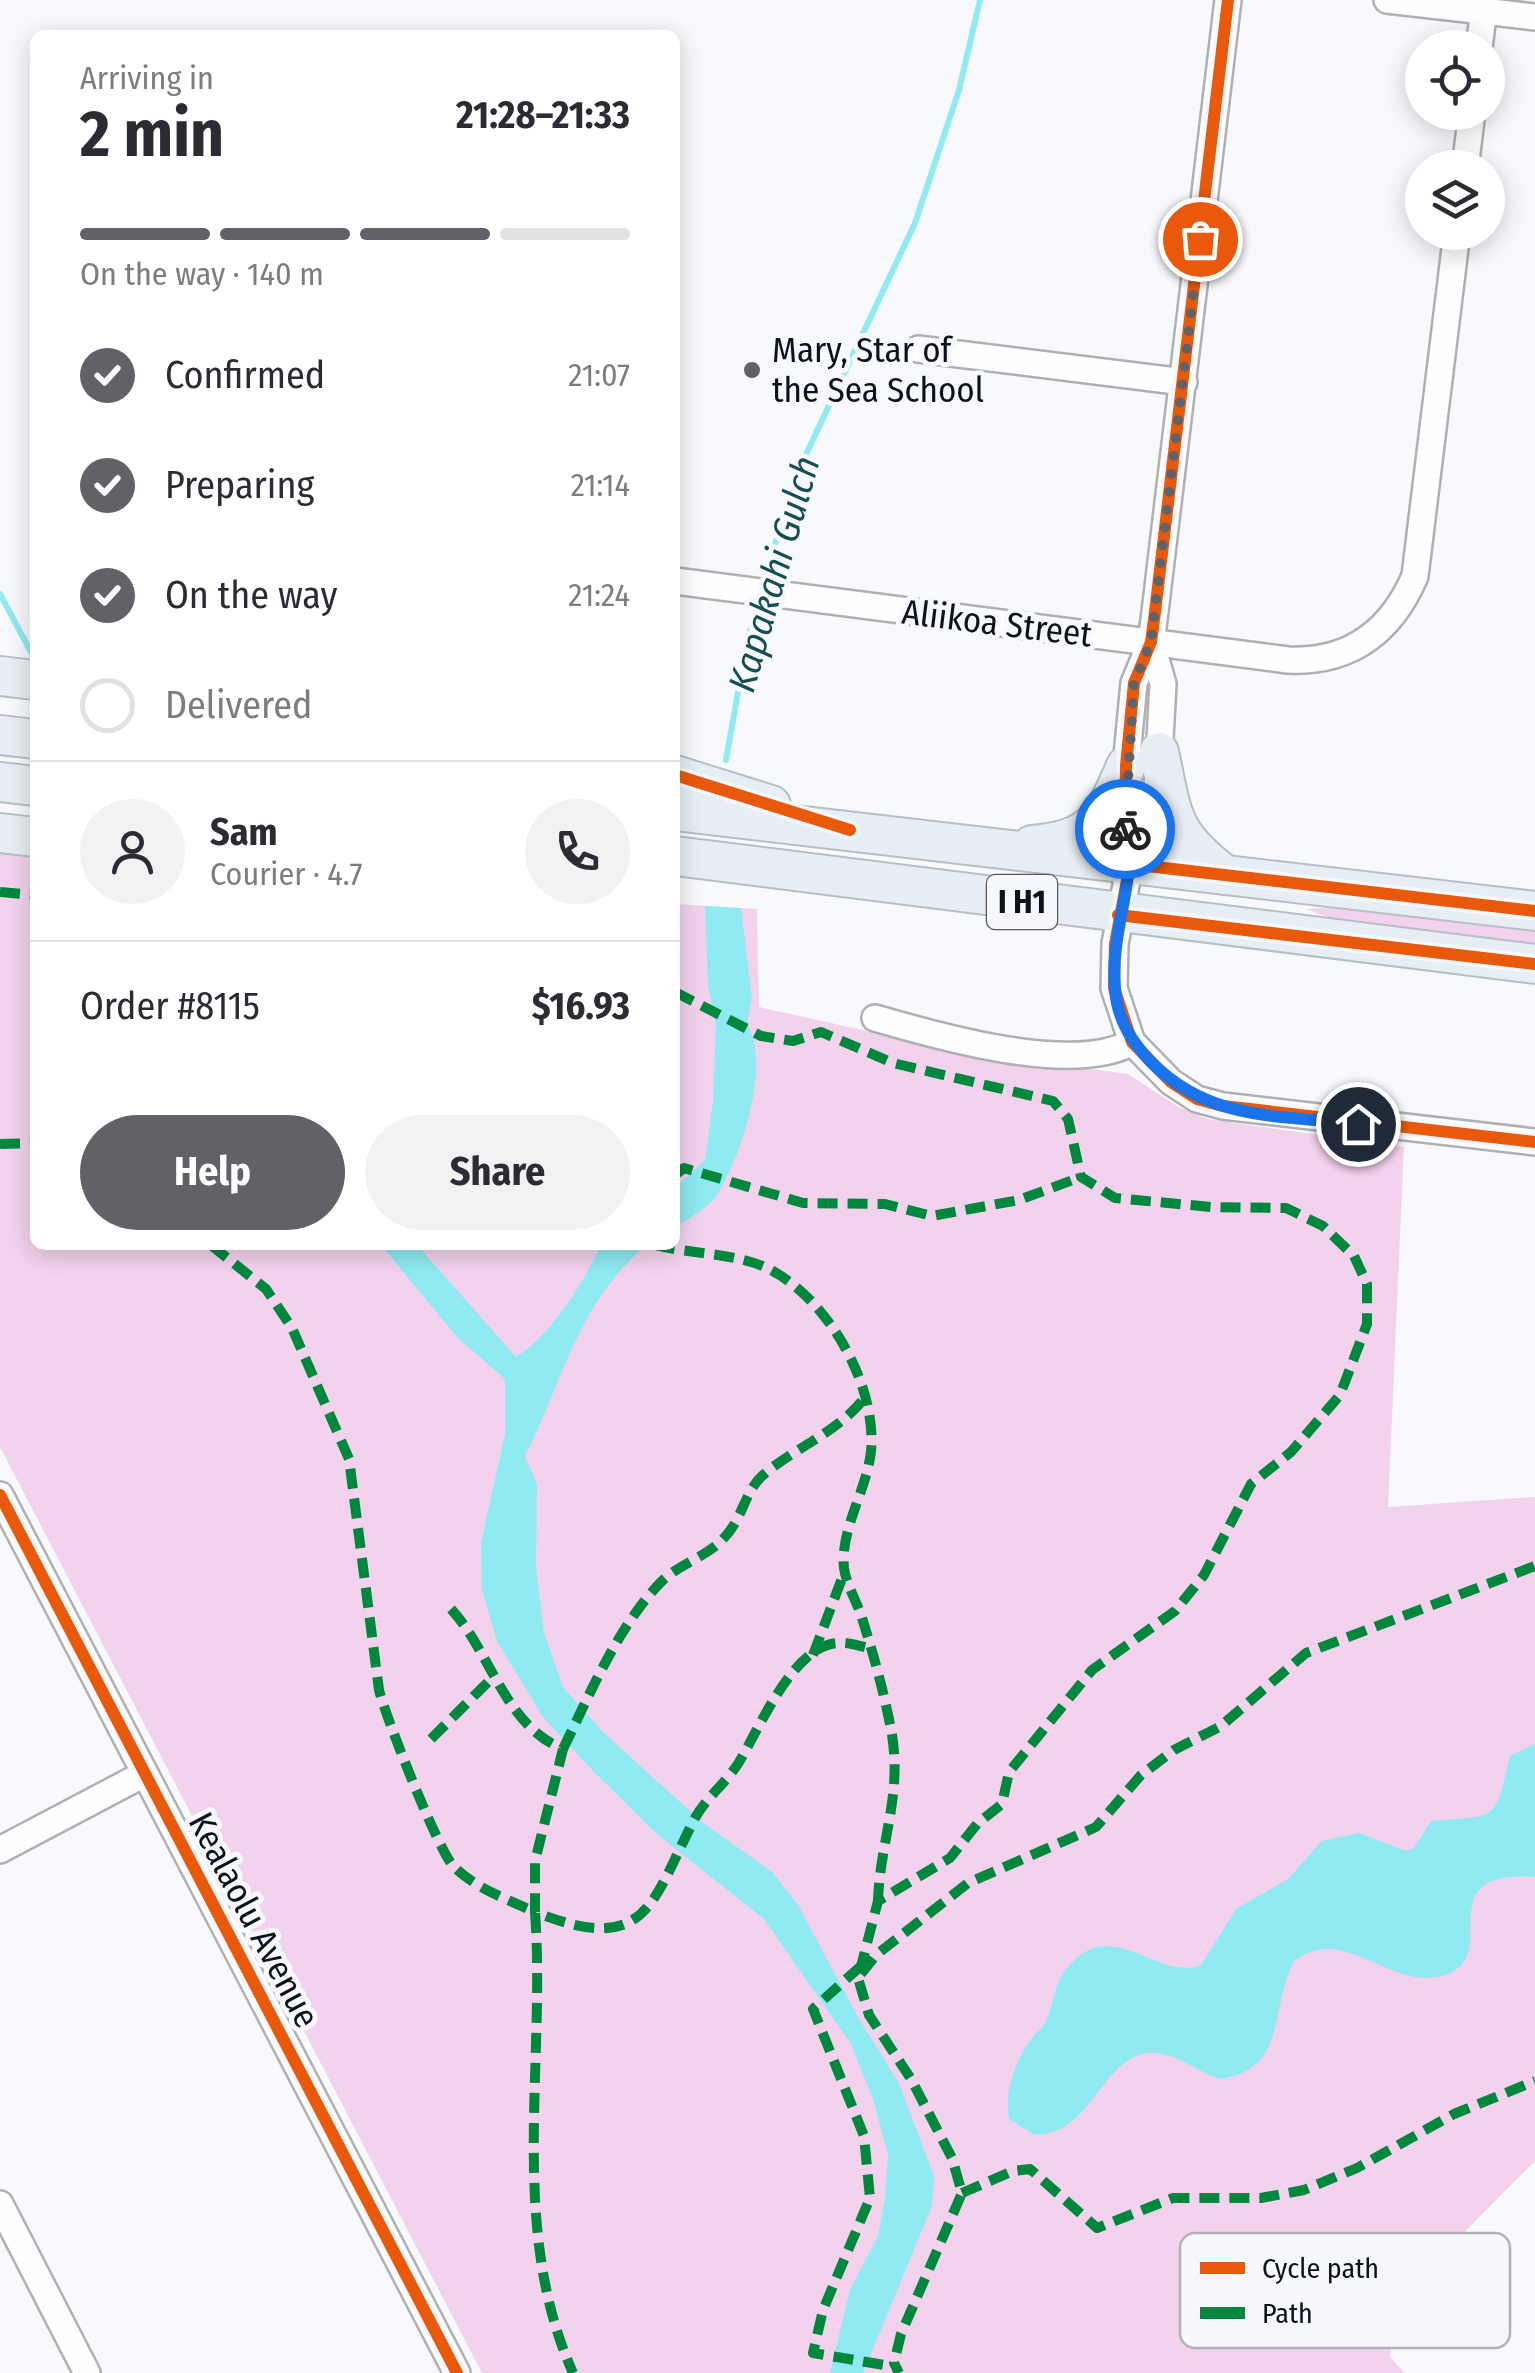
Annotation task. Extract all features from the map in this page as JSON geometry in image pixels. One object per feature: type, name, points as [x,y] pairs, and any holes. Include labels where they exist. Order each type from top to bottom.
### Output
[{"type":"highway","points":[[0,676],[30,679]]},
{"type":"highway","points":[[0,736],[30,739]]},
{"type":"highway","points":[[1000,848],[1060,840],[1093,826],[1142,759],[1178,830],[1196,852],[1238,894],[1275,910],[1312,937]]},
{"type":"highway","points":[[680,777],[850,830]]},
{"type":"highway","points":[[0,782],[30,785]]},
{"type":"highway","name":"I H1","points":[[680,811],[1130,864]]},
{"type":"highway","points":[[0,833],[30,836]]},
{"type":"highway","name":"I H1","points":[[680,857],[1118,914]]},
{"type":"highway","points":[[1130,864],[1535,911]]},
{"type":"highway","points":[[680,881],[926,890]]},
{"type":"highway","points":[[1118,914],[1535,964]]},
{"type":"street","points":[[1130,864],[1155,832],[1134,683],[1151,642],[1228,0]]},
{"type":"street","points":[[1387,0],[1484,6],[1535,16]]},
{"type":"street","name":"Aliikoa Street","points":[[680,582],[1305,661],[1372,640],[1388,624],[1415,576],[1456,250]]},
{"type":"street","points":[[918,349],[1184,382]]},
{"type":"street","points":[[1151,642],[1162,684],[1125,830],[1130,864],[1118,914],[1114,988],[1120,1017],[1132,1042],[1172,1082],[1197,1100],[1535,1142]]},
{"type":"street","points":[[875,1018],[959,1040],[1042,1052],[1092,1055],[1116,1052],[1132,1042]]},
{"type":"street","name":"Kealaolu Avenue","points":[[0,1495],[457,2373]]},
{"type":"street","points":[[0,1850],[144,1774]]},
{"type":"street","points":[[0,2204],[88,2373]]},
{"type":"shaded area","points":[[0,846],[30,849],[30,1250],[680,1250],[680,904],[757,909],[759,1007],[962,1052],[1128,1074],[1177,1106],[1207,1119],[1404,1147],[1388,1507],[1535,1497],[1535,2161],[1464,2233],[1180,2233],[1180,2348],[1392,2348],[1390,2357],[1405,2373],[482,2373],[0,1447]]},
{"type":"shaded area","points":[[1337,907],[1535,929],[1535,948],[1343,923],[1306,909]]},
{"type":"water","points":[[705,906],[741,908],[752,998],[747,1024],[754,1041],[755,1085],[744,1134],[727,1177],[705,1208],[680,1224],[680,1183],[705,1160],[713,1102],[716,1026],[708,986]]},
{"type":"water","points":[[385,1250],[421,1250],[516,1357],[542,1335],[565,1307],[598,1250],[640,1251],[619,1272],[586,1321],[525,1456],[537,1484],[536,1568],[544,1633],[563,1687],[603,1732],[702,1822],[772,1872],[798,1905],[859,2019],[899,2083],[934,2176],[932,2206],[863,2373],[830,2373],[850,2290],[878,2236],[885,2198],[888,2154],[873,2099],[851,2044],[764,1919],[657,1834],[592,1770],[543,1717],[497,1641],[482,1590],[481,1543],[505,1434],[505,1379],[457,1337]]},
{"type":"water","points":[[1535,1744],[1535,1877],[1502,1878],[1483,1886],[1474,1899],[1469,1949],[1463,1964],[1448,1974],[1427,1978],[1388,1969],[1351,1953],[1313,1951],[1294,1961],[1267,2049],[1243,2073],[1221,2079],[1164,2054],[1138,2055],[1109,2078],[1070,2123],[1053,2132],[1033,2134],[1009,2119],[1008,2098],[1016,2067],[1046,2021],[1061,1977],[1078,1957],[1096,1948],[1113,1947],[1184,1968],[1201,1965],[1236,1909],[1288,1879],[1322,1841],[1359,1833],[1406,1851],[1414,1848],[1431,1821],[1489,1812],[1500,1794],[1510,1756]]},
{"type":"waterway","name":"Kapakahi Gulch","points":[[763,588],[792,484],[915,223],[959,90],[980,0]]},
{"type":"waterway","points":[[0,594],[30,650]]},
{"type":"waterway","name":"Kapakahi Gulch","points":[[726,760],[747,641],[759,600]]},
{"type":"marked path","points":[[0,892],[30,895]]},
{"type":"marked path","points":[[680,995],[761,1036],[793,1041],[821,1032],[893,1063],[1053,1101],[1068,1119],[1081,1177],[1115,1198],[1211,1207],[1286,1208],[1323,1226],[1354,1256],[1367,1284],[1367,1324],[1340,1395],[1291,1452],[1251,1484],[1204,1575],[1175,1611],[1092,1670],[1009,1772],[1002,1804],[977,1824],[950,1858],[878,1901],[858,1978],[869,2015],[911,2079],[952,2158],[962,2193],[901,2334],[894,2363],[899,2373]]},
{"type":"marked path","points":[[0,1144],[30,1143]]},
{"type":"marked path","points":[[680,1171],[684,1168],[803,1203],[885,1204],[932,1216],[1019,1200],[1081,1177]]},
{"type":"marked path","points":[[680,1249],[741,1259],[789,1281],[828,1321],[844,1345],[866,1398],[871,1451],[846,1539],[844,1568],[879,1676],[892,1735],[894,1779],[878,1901]]},
{"type":"marked path","points":[[217,1250],[266,1289],[292,1328],[349,1459],[379,1690],[437,1837],[463,1875],[535,1912],[535,2204],[553,2318],[573,2373]]},
{"type":"marked path","points":[[563,1749],[630,1620],[660,1583],[723,1539],[763,1475],[830,1430],[866,1396]]},
{"type":"marked path","points":[[861,1974],[876,1955],[968,1883],[1096,1827],[1141,1775],[1174,1750],[1221,1726],[1306,1653],[1535,1566]]},
{"type":"marked path","points":[[813,1655],[844,1573]]},
{"type":"marked path","points":[[451,1609],[526,1723],[563,1749],[535,1861],[535,1912],[601,1928],[624,1924],[641,1914],[655,1897],[695,1818],[737,1765],[793,1671],[822,1647],[842,1643],[869,1648]]},
{"type":"marked path","points":[[431,1739],[492,1678]]},
{"type":"marked path","points":[[861,1966],[813,2009],[864,2136],[870,2198],[823,2310],[813,2353],[896,2367]]},
{"type":"marked path","points":[[962,2193],[1013,2171],[1030,2169],[1097,2228],[1173,2198],[1261,2198],[1304,2190],[1357,2168],[1454,2114],[1535,2081]]},
{"type":"cycle path","points":[[1228,0],[1151,642],[1134,683],[1126,766],[1125,830],[1130,864],[1115,944],[1114,988],[1132,1042],[1171,1082],[1197,1099],[1223,1106],[1535,1142]]},
{"type":"cycle path","points":[[680,777],[850,830]]},
{"type":"cycle path","points":[[1130,864],[1535,911]]},
{"type":"cycle path","points":[[1118,915],[1535,964]]},
{"type":"cycle path","points":[[0,1495],[457,2373]]},
{"type":"way so far","points":[[1125,829],[1134,683],[1151,642],[1200,239]]},
{"type":"place","name":"Mary, Star of the Sea School","points":[[752,370]]},
{"type":"route","points":[[1125,829],[1130,864],[1118,914],[1114,988],[1120,1017],[1132,1042],[1172,1082],[1197,1100],[1252,1112],[1358,1124]]}]
